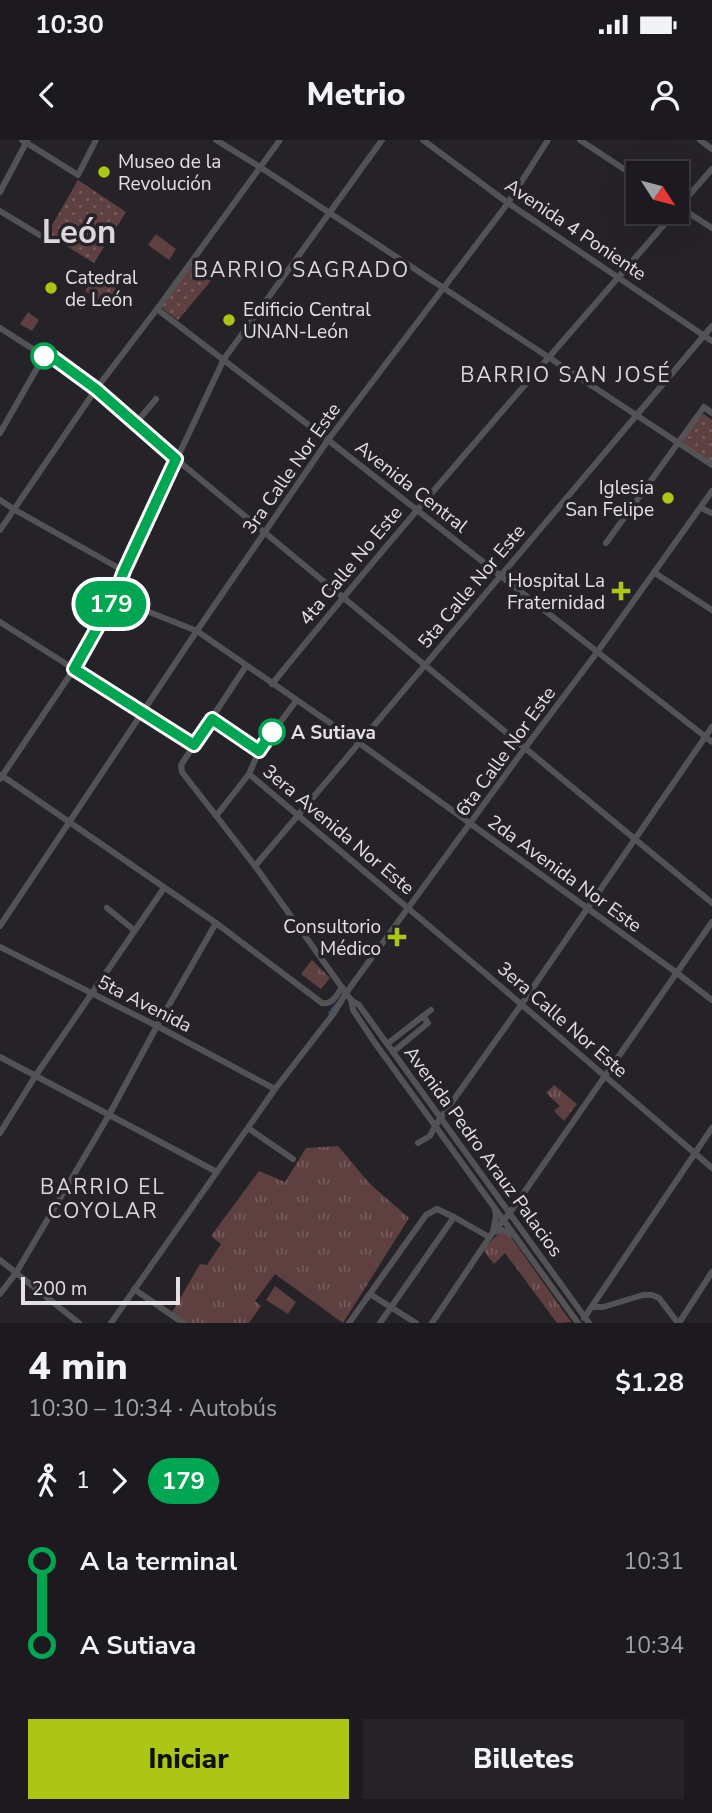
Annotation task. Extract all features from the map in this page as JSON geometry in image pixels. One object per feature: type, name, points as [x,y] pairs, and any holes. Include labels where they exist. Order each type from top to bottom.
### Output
[{"type":"street","points":[[0,192],[25,141],[78,175],[96,140]]},
{"type":"street","points":[[216,140],[712,465]]},
{"type":"street","points":[[0,530],[96,389],[280,140]]},
{"type":"street","points":[[344,990],[327,1004],[322,1003],[216,923],[1,776],[74,669],[114,598],[124,571],[223,359],[382,140]]},
{"type":"street","name":"3ra Calle Nor Este","points":[[69,821],[328,440],[508,203],[548,140]]},
{"type":"street","points":[[580,140],[626,170]]},
{"type":"street","points":[[699,140],[712,149]]},
{"type":"street","name":"Avenida 4 Poniente","points":[[427,141],[508,203],[712,341]]},
{"type":"street","name":"4ta Calle No Este","points":[[690,194],[712,169]]},
{"type":"street","points":[[0,211],[43,237]]},
{"type":"street","points":[[690,215],[712,228]]},
{"type":"street","name":"4ta Calle No Este","points":[[272,684],[342,598],[663,224]]},
{"type":"street","name":"Avenida Central","points":[[157,309],[712,742]]},
{"type":"street","name":"5ta Calle Nor Este","points":[[255,866],[712,326]]},
{"type":"street","points":[[0,328],[44,356],[51,356],[96,389],[342,598],[712,903]]},
{"type":"street","points":[[0,433],[44,356]]},
{"type":"street","points":[[136,423],[156,398]]},
{"type":"street","points":[[606,543],[704,407],[712,414]]},
{"type":"street","points":[[0,416],[7,421]]},
{"type":"street","name":"6ta Calle Nor Este","points":[[115,1322],[134,1289],[275,1089],[334,1013],[344,990],[409,909],[712,491]]},
{"type":"street","points":[[0,500],[124,571]]},
{"type":"street","points":[[701,508],[712,513]]},
{"type":"street","points":[[655,573],[712,610]]},
{"type":"street","name":"2da Avenida Nor Este","points":[[114,598],[197,631],[359,743],[712,1000]]},
{"type":"street","points":[[0,622],[194,745],[246,666]]},
{"type":"street","points":[[216,816],[248,774],[259,751],[296,701]]},
{"type":"street","points":[[212,719],[259,751]]},
{"type":"street","points":[[418,1143],[430,1136],[712,727]]},
{"type":"street","name":"Avenida Pedro Arauz Palacios","points":[[194,745],[181,765],[187,780],[255,866],[351,1000],[359,1005],[442,1118],[583,1322]]},
{"type":"street","name":"3era Avenida Nor Este","points":[[248,774],[409,909]]},
{"type":"street","points":[[0,926],[69,821]]},
{"type":"street","points":[[0,1133],[36,1075],[164,888]]},
{"type":"street","points":[[107,908],[134,930]]},
{"type":"street","name":"3era Calle Nor Este","points":[[409,909],[695,1154]]},
{"type":"street","points":[[432,1323],[712,922]]},
{"type":"street","points":[[0,1294],[16,1273],[109,1115],[216,923]]},
{"type":"street","name":"5ta Avenida","points":[[0,947],[275,1089]]},
{"type":"street","name":"6ta Calle Nor Este","points":[[334,1013],[351,1000]]},
{"type":"street","name":"Avenida Pedro Arauz Palacios","points":[[351,1000],[353,1010],[375,1043],[494,1209],[583,1322]]},
{"type":"street","points":[[375,1043],[385,1041],[431,1010]]},
{"type":"street","points":[[393,1052],[429,1023],[423,1016]]},
{"type":"street","points":[[0,1057],[217,1172]]},
{"type":"street","points":[[401,1079],[409,1074]]},
{"type":"street","points":[[248,1128],[293,1159]]},
{"type":"street","points":[[583,1322],[712,1128]]},
{"type":"street","points":[[695,1154],[712,1168]]},
{"type":"street","points":[[465,1165],[472,1161]]},
{"type":"street","points":[[349,1323],[426,1215],[437,1209],[491,1235]]},
{"type":"street","points":[[491,1235],[496,1216],[494,1209]]},
{"type":"street","points":[[380,1323],[454,1217]]},
{"type":"street","points":[[491,1235],[502,1230],[514,1236]]},
{"type":"street","points":[[0,1260],[79,1323]]},
{"type":"street","points":[[592,1307],[603,1307],[643,1295],[652,1295],[659,1298],[679,1323],[712,1272]]},
{"type":"street","points":[[134,1289],[183,1323]]},
{"type":"street","points":[[370,1294],[416,1323]]},
{"type":"green space","points":[[78,180],[126,212],[94,263],[47,234]]},
{"type":"green space","points":[[156,234],[176,249],[169,260],[148,245]]},
{"type":"green space","points":[[194,262],[215,276],[178,320],[162,306]]},
{"type":"green space","points":[[96,274],[124,292],[113,309],[85,291]]},
{"type":"green space","points":[[28,312],[39,320],[32,331],[20,324]]},
{"type":"green space","points":[[704,414],[712,420],[712,462],[684,444],[683,440]]},
{"type":"green space","points":[[312,960],[330,978],[321,989],[301,974]]},
{"type":"green space","points":[[554,1085],[577,1104],[564,1121],[554,1111],[560,1106],[546,1093]]},
{"type":"green space","points":[[338,1146],[370,1184],[409,1218],[343,1323],[275,1274],[255,1301],[261,1306],[249,1323],[183,1323],[171,1314],[200,1264],[207,1265],[221,1244],[211,1236],[259,1171],[285,1182],[306,1148]]},
{"type":"green space","points":[[501,1232],[511,1237],[571,1322],[557,1323],[505,1253],[494,1264],[483,1250]]},
{"type":"green space","points":[[275,1286],[296,1302],[288,1314],[266,1300]]},
{"type":"waterway","points":[[329,1013],[337,1003]]},
{"type":"bus line","name":"179","points":[[44,356],[51,356],[96,389],[176,459],[114,598],[74,669],[194,745],[212,719],[259,751],[272,732]]},
{"type":"place","name":"Museo de la Revolución","points":[[104,172]]},
{"type":"place","name":"Catedral de León","points":[[51,288]]},
{"type":"place","name":"Edificio Central UNAN-León","points":[[229,320]]},
{"type":"place","name":"Iglesia San Felipe","points":[[668,498]]},
{"type":"place","name":"Hospital La Fraternidad","points":[[621,591]]},
{"type":"place","name":"A Sutiava","points":[[272,732]]},
{"type":"place","name":"Consultorio Médico","points":[[397,937]]},
{"type":"district","name":"León","points":[[79,231]]},
{"type":"district","name":"BARRIO SAGRADO","points":[[302,270]]},
{"type":"district","name":"BARRIO SAN JOSÉ","points":[[566,375]]},
{"type":"district","name":"BARRIO EL COYOLAR","points":[[103,1199]]}]
